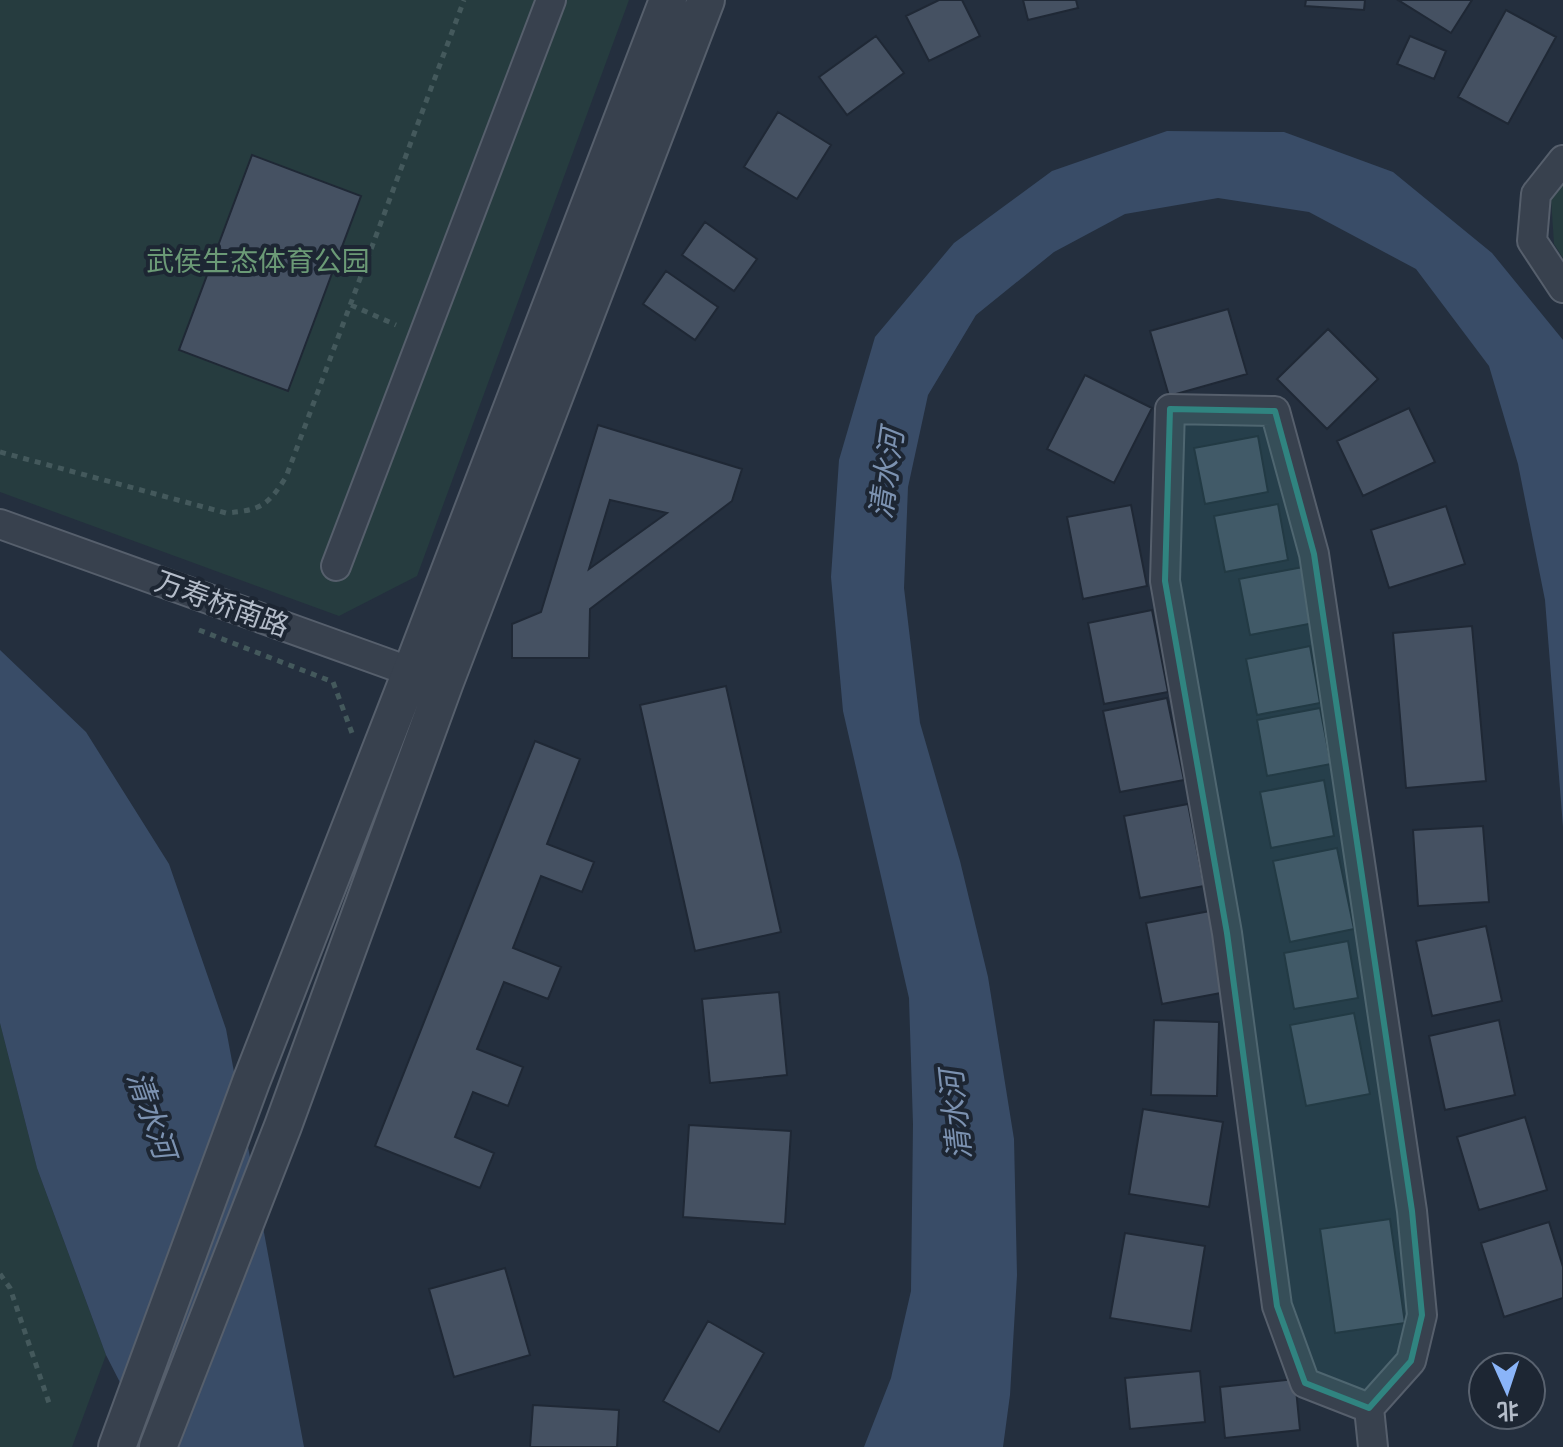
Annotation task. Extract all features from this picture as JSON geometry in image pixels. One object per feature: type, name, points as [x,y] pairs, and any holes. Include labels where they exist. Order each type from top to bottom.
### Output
[{"type":"street","points":[[336,566],[551,0]]},
{"type":"street","points":[[158,1447],[283,1126],[428,677],[668,0]]},
{"type":"street","points":[[117,1447],[251,1082],[428,677],[706,0]]},
{"type":"street","points":[[1563,160],[1536,194],[1532,241],[1563,288]]},
{"type":"street","points":[[1369,1408],[1305,1383],[1277,1306],[1227,933],[1165,581],[1170,409],[1275,411],[1314,554],[1410,1196],[1422,1315],[1411,1361],[1369,1408],[1373,1447]]},
{"type":"street","name":"万寿桥南路","points":[[0,524],[428,677]]},
{"type":"path","points":[[0,452],[226,513],[252,511],[272,499],[286,477],[464,0]]},
{"type":"path","points":[[350,305],[423,337]]},
{"type":"path","points":[[190,627],[333,682],[353,735]]},
{"type":"path","points":[[0,1274],[10,1288],[49,1403]]},
{"type":"highlighted area","points":[[1170,409],[1275,411],[1314,554],[1412,1211],[1422,1315],[1411,1361],[1369,1408],[1305,1383],[1277,1306],[1227,933],[1165,581]]},
{"type":"green space","name":"武侯生态体育公园","points":[[0,0],[629,0],[417,576],[339,616],[0,492]]},
{"type":"green space","points":[[1563,183],[1563,258],[1554,244],[1551,198]]},
{"type":"green space","points":[[0,1023],[37,1168],[106,1355],[72,1447],[0,1447]]},
{"type":"water","name":"清水河","points":[[1167,131],[1284,132],[1393,172],[1492,253],[1563,340],[1563,827],[1545,600],[1518,464],[1489,366],[1416,269],[1309,212],[1218,198],[1125,214],[1054,252],[976,315],[928,395],[908,487],[904,588],[920,723],[960,861],[988,977],[1014,1139],[1017,1275],[1010,1395],[1003,1447],[864,1447],[891,1378],[911,1291],[913,1124],[909,998],[843,711],[831,577],[839,460],[875,337],[954,243],[1052,171]]},
{"type":"water","name":"清水河","points":[[0,650],[86,732],[169,864],[226,1029],[304,1447],[153,1447],[106,1355],[37,1168],[0,1023]]},
{"type":"building","points":[[939,0],[962,0],[980,36],[929,61],[906,16]]},
{"type":"building","points":[[1023,0],[1076,0],[1078,8],[1028,20]]},
{"type":"building","points":[[1306,0],[1365,0],[1364,10],[1305,6]]},
{"type":"building","points":[[1398,0],[1472,0],[1451,33]]},
{"type":"building","points":[[1506,10],[1556,37],[1508,124],[1458,97]]},
{"type":"building","points":[[876,36],[904,73],[847,115],[819,77]]},
{"type":"building","points":[[1410,36],[1446,51],[1434,79],[1397,64]]},
{"type":"building","points":[[778,112],[831,145],[797,199],[744,167]]},
{"type":"building","points":[[252,155],[361,196],[288,391],[179,350]]},
{"type":"building","points":[[705,222],[757,259],[734,291],[682,255]]},
{"type":"building","points":[[666,271],[718,307],[695,340],[643,304]]},
{"type":"building","points":[[1228,309],[1247,374],[1169,396],[1150,331]]},
{"type":"building","points":[[1328,329],[1378,379],[1327,429],[1277,379]]},
{"type":"building","points":[[1085,375],[1152,408],[1114,483],[1047,449]]},
{"type":"building","points":[[1409,408],[1435,462],[1363,496],[1337,441]]},
{"type":"building","points":[[598,425],[742,469],[732,501],[590,609],[589,658],[512,658],[512,624],[541,612]],"holes":[[[610,500],[667,513],[589,569]]]},
{"type":"building","points":[[1258,436],[1268,492],[1205,504],[1194,448]]},
{"type":"building","points":[[1278,504],[1288,560],[1225,572],[1214,516]]},
{"type":"building","points":[[1131,505],[1147,586],[1083,599],[1067,517]]},
{"type":"building","points":[[1446,506],[1465,564],[1389,588],[1371,530]]},
{"type":"building","points":[[1303,567],[1314,623],[1250,635],[1239,579]]},
{"type":"building","points":[[1152,610],[1168,692],[1104,704],[1088,623]]},
{"type":"building","points":[[1472,626],[1486,781],[1406,788],[1393,633]]},
{"type":"building","points":[[1310,646],[1320,703],[1257,715],[1246,659]]},
{"type":"building","points":[[726,686],[781,932],[695,951],[640,705]]},
{"type":"building","points":[[1167,698],[1184,780],[1120,792],[1103,711]]},
{"type":"building","points":[[1320,708],[1331,764],[1267,776],[1257,720]]},
{"type":"building","points":[[535,741],[580,759],[547,844],[594,862],[582,892],[541,876],[513,948],[561,967],[548,999],[504,982],[477,1049],[523,1067],[508,1106],[473,1092],[455,1137],[494,1153],[480,1188],[375,1146]]},
{"type":"building","points":[[1324,780],[1334,836],[1271,848],[1260,792]]},
{"type":"building","points":[[1188,804],[1204,886],[1140,898],[1124,816]]},
{"type":"building","points":[[1483,826],[1489,902],[1418,906],[1413,830]]},
{"type":"building","points":[[1337,848],[1354,929],[1290,942],[1273,861]]},
{"type":"building","points":[[1210,911],[1226,992],[1162,1004],[1146,923]]},
{"type":"building","points":[[1486,926],[1502,1001],[1432,1016],[1416,941]]},
{"type":"building","points":[[1348,941],[1358,998],[1294,1009],[1284,953]]},
{"type":"building","points":[[779,992],[787,1075],[710,1083],[702,999]]},
{"type":"building","points":[[1354,1013],[1370,1094],[1306,1106],[1290,1025]]},
{"type":"building","points":[[1154,1020],[1219,1022],[1217,1096],[1151,1095]]},
{"type":"building","points":[[1499,1020],[1515,1095],[1445,1110],[1429,1036]]},
{"type":"building","points":[[1143,1109],[1223,1122],[1209,1207],[1129,1194]]},
{"type":"building","points":[[1525,1117],[1547,1190],[1479,1210],[1457,1137]]},
{"type":"building","points":[[689,1125],[791,1131],[785,1224],[683,1217]]},
{"type":"building","points":[[1390,1219],[1405,1323],[1335,1333],[1320,1229]]},
{"type":"building","points":[[1549,1222],[1563,1267],[1563,1298],[1504,1317],[1481,1243]]},
{"type":"building","points":[[1125,1233],[1205,1246],[1191,1331],[1110,1318]]},
{"type":"building","points":[[505,1268],[530,1355],[454,1377],[429,1289]]},
{"type":"building","points":[[708,1321],[764,1353],[719,1432],[663,1401]]},
{"type":"building","points":[[1200,1371],[1205,1422],[1130,1429],[1125,1378]]},
{"type":"building","points":[[1295,1379],[1300,1430],[1225,1438],[1220,1387]]},
{"type":"building","points":[[533,1405],[619,1410],[617,1447],[530,1447]]}]
